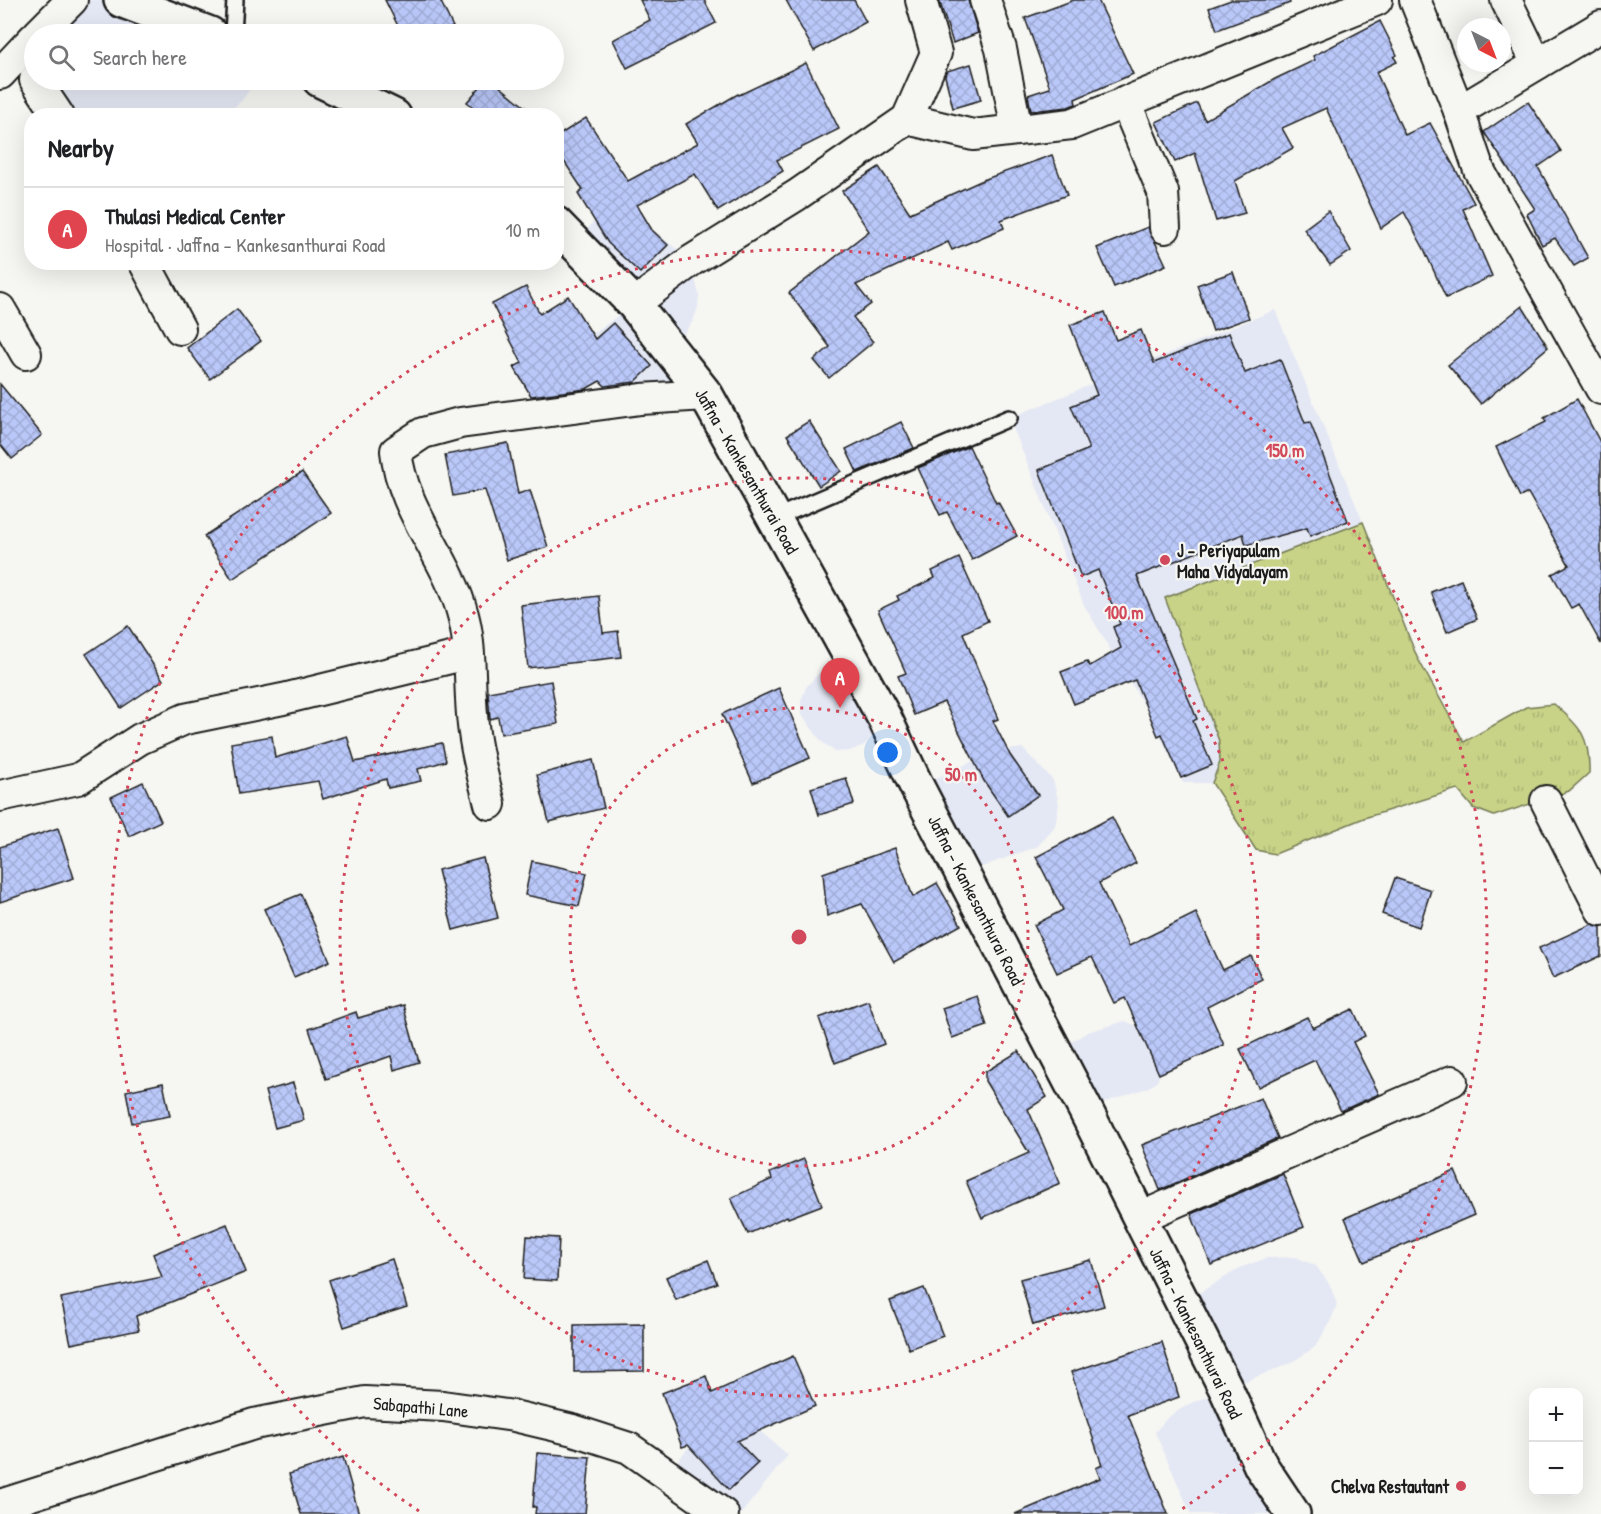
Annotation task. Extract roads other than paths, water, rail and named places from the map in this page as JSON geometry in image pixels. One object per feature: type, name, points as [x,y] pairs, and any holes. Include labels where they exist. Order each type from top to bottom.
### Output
[{"type":"main road","points":[[121,0],[184,24]]},
{"type":"main road","points":[[341,90],[378,108]]},
{"type":"main road","name":"Jaffna - Kankesanthurai Road","points":[[564,232],[634,304],[706,395],[885,719],[1226,1389],[1261,1466],[1293,1514]]},
{"type":"street","points":[[54,24],[72,0]]},
{"type":"street","points":[[634,304],[691,261],[797,195],[907,119],[936,53],[921,0]]},
{"type":"street","points":[[986,0],[1001,49],[1017,130]]},
{"type":"street","points":[[907,119],[973,135],[1072,124],[1125,101],[1252,53],[1377,0]]},
{"type":"street","points":[[1415,0],[1460,111],[1479,170],[1601,389]]},
{"type":"street","points":[[1506,0],[1537,64]]},
{"type":"street","points":[[1460,111],[1601,26]]},
{"type":"street","points":[[44,90],[54,108]]},
{"type":"street","points":[[1125,101],[1163,192],[1165,228]]},
{"type":"street","points":[[148,270],[180,329]]},
{"type":"street","points":[[0,309],[26,354]]},
{"type":"street","points":[[490,804],[474,733],[464,618],[455,586],[406,492],[398,470],[396,451],[423,433],[460,423],[642,399],[706,395]]},
{"type":"street","points":[[0,796],[78,779],[140,739],[185,719],[283,699],[468,654]]},
{"type":"street","points":[[1546,801],[1601,910]]},
{"type":"street","points":[[1139,1218],[1452,1081]]},
{"type":"street","name":"Sabapathi Lane","points":[[0,1505],[254,1424],[365,1402],[443,1406],[514,1416],[573,1430],[628,1448],[723,1514]]},
{"type":"lane","points":[[234,24],[235,0]]},
{"type":"lane","points":[[775,518],[1009,418]]},
{"type":"place","name":"J - Periyapulam Maha Vidyalayam","points":[[1165,560]]},
{"type":"place","name":"Thulasi Medical Center","points":[[840,708]]},
{"type":"place","name":"Chelva Restautant","points":[[1461,1486]]}]
